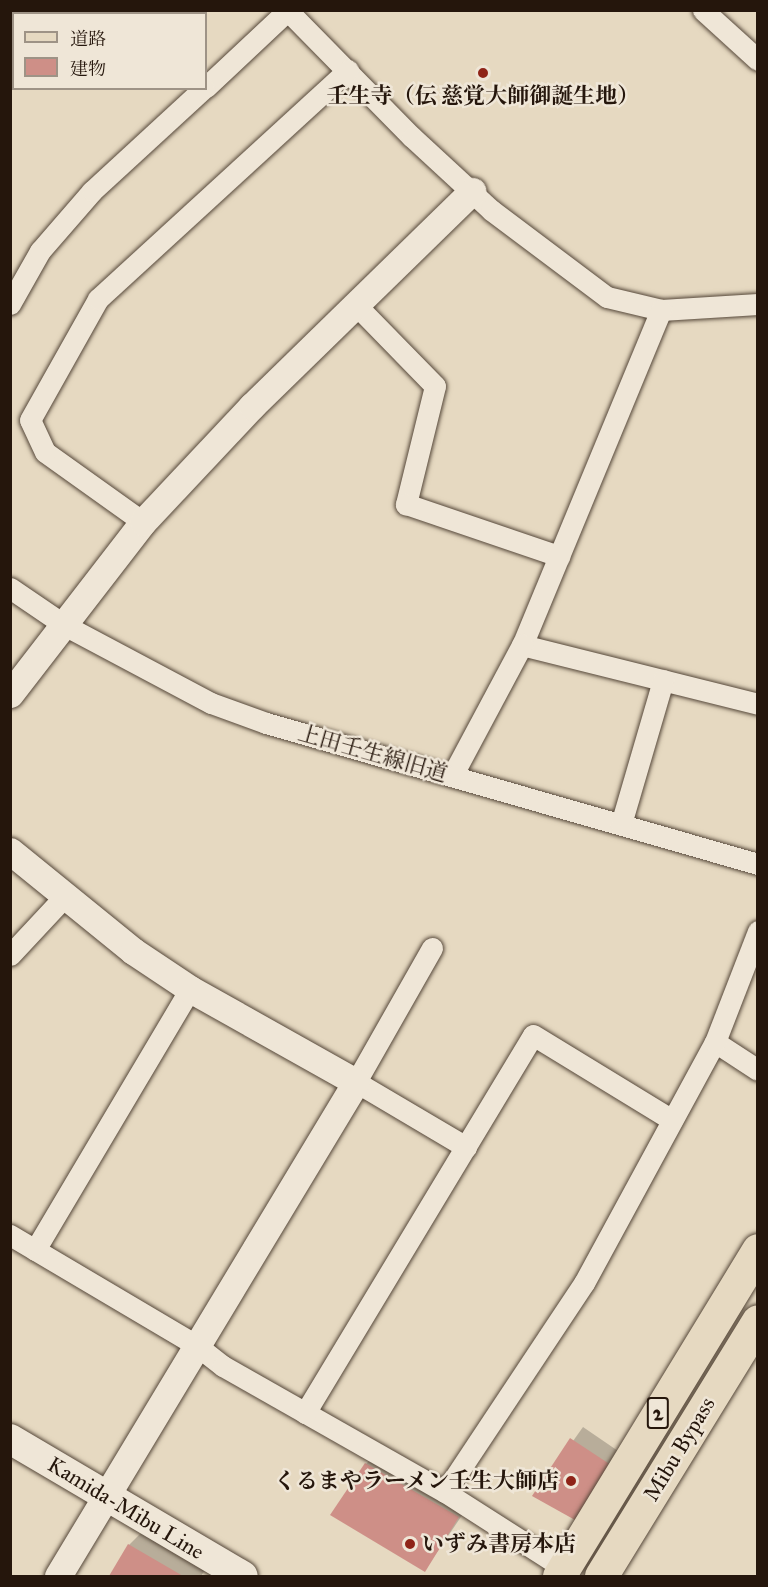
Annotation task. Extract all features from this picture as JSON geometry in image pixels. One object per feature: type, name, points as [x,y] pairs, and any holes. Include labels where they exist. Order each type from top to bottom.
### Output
[{"type":"main road","name":"Mibu Bypass","points":[[561,1572],[758,1250]]},
{"type":"main road","name":"Mibu Bypass","points":[[601,1576],[758,1322]]},
{"type":"main road","name":"Kamida-Mibu Line","points":[[10,1439],[243,1576]]},
{"type":"street","points":[[703,10],[758,60]]},
{"type":"street","points":[[207,86],[288,11],[412,137],[472,191],[607,297],[662,310],[755,298]]},
{"type":"street","points":[[143,522],[45,452],[30,420],[98,299],[348,70]]},
{"type":"street","points":[[10,304],[40,251],[92,191],[203,90]]},
{"type":"street","points":[[10,694],[66,626],[143,522],[252,406],[472,191]]},
{"type":"street","points":[[356,305],[435,386],[406,504],[559,556]]},
{"type":"street","points":[[452,776],[522,645],[662,310]]},
{"type":"street","name":"上田壬生線旧道","points":[[10,588],[66,626],[211,703],[266,723],[758,864]]},
{"type":"street","points":[[522,645],[758,704]]},
{"type":"street","points":[[621,824],[663,680]]},
{"type":"street","points":[[10,851],[133,951],[190,989],[466,1147]]},
{"type":"street","points":[[10,955],[64,897]]},
{"type":"street","points":[[445,1492],[584,1282],[715,1042],[758,931]]},
{"type":"street","points":[[58,1576],[356,1082],[432,948]]},
{"type":"street","points":[[35,1250],[190,989]]},
{"type":"street","points":[[305,1413],[533,1035],[672,1120]]},
{"type":"street","points":[[715,1042],[758,1070]]},
{"type":"street","points":[[10,1235],[196,1345],[223,1366],[445,1492],[561,1572]]},
{"type":"building","name":"くるまやラーメン壬生大師店","points":[[570,1438],[611,1465],[575,1520],[532,1496]]},
{"type":"building","name":"いずみ書房本店","points":[[365,1463],[459,1517],[425,1572],[330,1515]]},
{"type":"building","points":[[128,1544],[183,1576],[109,1576]]},
{"type":"place","name":"壬生寺（伝 慈覚大師御誕生地）","points":[[483,73]]},
{"type":"place","name":"くるまやラーメン壬生大師店","points":[[571,1481]]},
{"type":"place","name":"いずみ書房本店","points":[[410,1544]]}]
